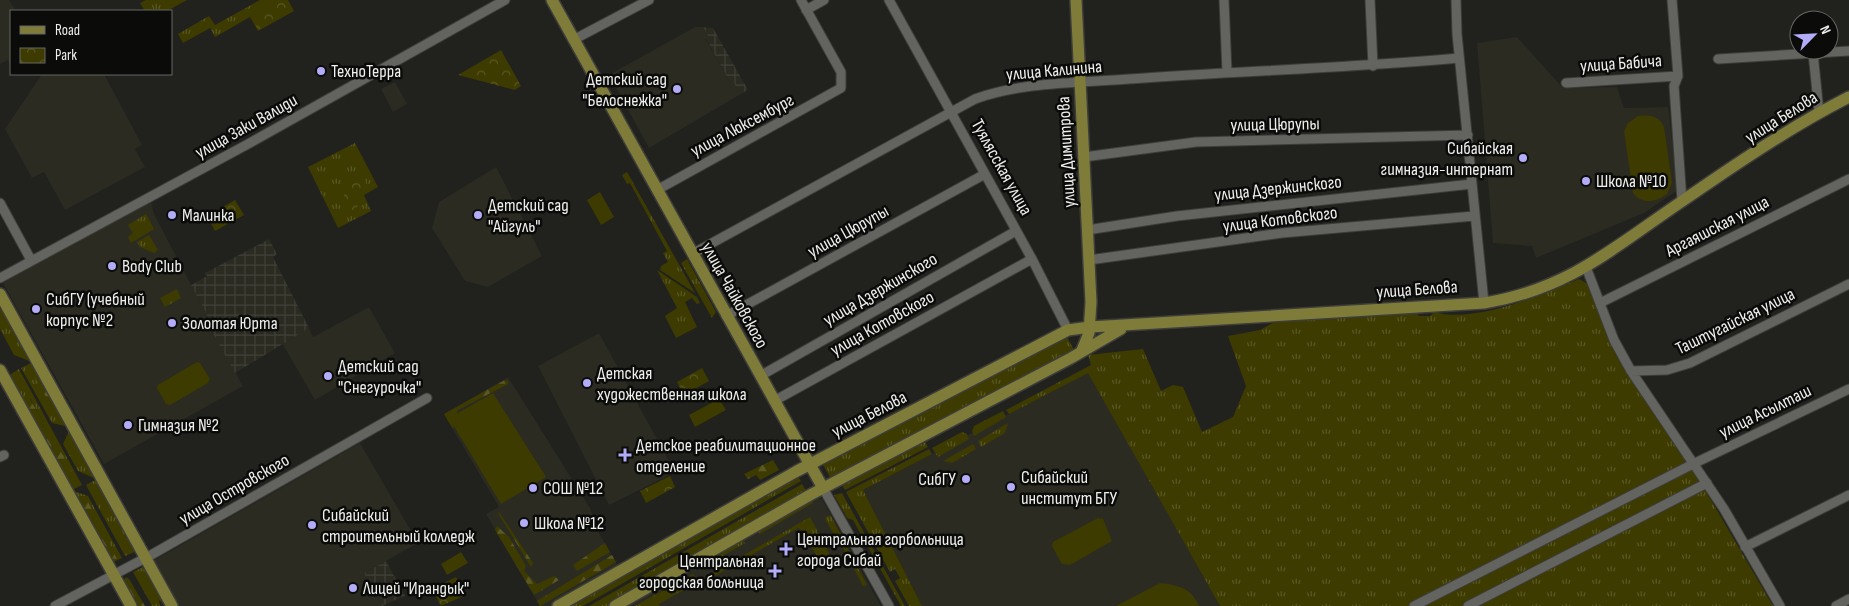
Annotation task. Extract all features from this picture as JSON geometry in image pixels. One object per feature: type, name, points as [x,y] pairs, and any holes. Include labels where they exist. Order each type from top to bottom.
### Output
[{"type":"main road","name":"улица Чайковского","points":[[552,0],[823,488]]},
{"type":"main road","name":"улица Димитрова","points":[[1076,0],[1091,302],[1090,327],[1082,350]]},
{"type":"main road","name":"улица Белова","points":[[558,606],[810,464],[1068,330],[1090,327],[1484,303],[1529,294],[1552,285],[1586,267],[1682,201],[1819,112],[1849,97]]},
{"type":"main road","points":[[0,294],[172,606]]},
{"type":"main road","points":[[1068,330],[1084,318],[1091,302]]},
{"type":"main road","name":"улица Белова","points":[[616,606],[823,488],[1127,326]]},
{"type":"main road","name":"Туялясская улица","points":[[1068,330],[1077,334],[1082,350]]},
{"type":"main road","points":[[0,370],[131,606]]},
{"type":"street","name":"улица Заки Валиди","points":[[0,278],[248,144],[505,0]]},
{"type":"street","points":[[573,40],[650,0]]},
{"type":"street","points":[[801,0],[806,10],[824,0]]},
{"type":"street","name":"Туялясская улица","points":[[889,0],[986,174],[1068,330]]},
{"type":"street","points":[[1224,0],[1228,72]]},
{"type":"street","points":[[1370,0],[1373,66]]},
{"type":"street","points":[[1456,0],[1474,216],[1484,303]]},
{"type":"street","points":[[1672,0],[1678,76],[1674,86],[1682,201]]},
{"type":"street","name":"улица Люксембург","points":[[657,190],[841,88],[841,72],[806,10]]},
{"type":"street","points":[[1718,58],[1789,54]]},
{"type":"street","name":"улица Калинина","points":[[692,254],[952,112],[993,92],[1079,83],[1228,72],[1373,66],[1460,58]]},
{"type":"street","points":[[1814,60],[1819,112]]},
{"type":"street","name":"улица Бабича","points":[[1566,83],[1678,76]]},
{"type":"street","name":"улица Цюрупы","points":[[1084,158],[1196,142],[1468,136]]},
{"type":"street","name":"улица Цюрупы","points":[[726,316],[986,174]]},
{"type":"street","name":"Аргаяшская улица","points":[[1600,303],[1849,178]]},
{"type":"street","name":"улица Дзержинского","points":[[1087,230],[1177,216],[1472,184]]},
{"type":"street","points":[[0,204],[31,260]]},
{"type":"street","name":"улица Котовского","points":[[1089,260],[1282,233],[1474,216]]},
{"type":"street","name":"улица Дзержинского","points":[[760,376],[1016,231]]},
{"type":"street","name":"улица Котовского","points":[[774,401],[1032,259]]},
{"type":"street","points":[[1586,267],[1614,340],[1632,371],[1707,482],[1780,606]]},
{"type":"street","name":"Таштугайская улица","points":[[1632,371],[1678,368],[1849,284]]},
{"type":"street","name":"улица Асылташ","points":[[1414,606],[1695,463],[1849,388]]},
{"type":"street","name":"улица Островского","points":[[55,606],[146,558],[428,398]]},
{"type":"street","points":[[1468,606],[1707,482]]},
{"type":"street","name":"улица Чайковского","points":[[823,488],[889,606]]},
{"type":"street","points":[[1745,547],[1849,495]]},
{"type":"street","points":[[1836,606],[1849,599]]},
{"type":"shaded area","points":[[0,0],[9,0],[15,10],[10,10],[10,64],[8,60],[0,64]]},
{"type":"shaded area","name":"Детский сад \"Белоснежка\"","points":[[695,27],[703,27],[708,36],[705,38],[731,84],[734,82],[741,94],[649,148],[609,75]]},
{"type":"shaded area","points":[[703,27],[713,28],[748,90],[741,94],[734,83],[731,84],[705,37],[708,36]]},
{"type":"shaded area","points":[[1517,37],[1563,88],[1617,87],[1624,108],[1668,107],[1678,190],[1644,213],[1536,258],[1532,246],[1493,243],[1477,43]]},
{"type":"shaded area","points":[[41,75],[105,75],[142,145],[135,149],[145,167],[65,210],[44,172],[32,178],[5,129]]},
{"type":"shaded area","points":[[395,82],[407,104],[393,112],[381,89]]},
{"type":"shaded area","name":"Детский сад \"Айгуль\"","points":[[496,167],[542,256],[488,287],[465,281],[432,228],[439,202]]},
{"type":"shaded area","points":[[151,202],[154,214],[208,317],[205,319],[243,386],[104,464],[3,283],[8,278]]},
{"type":"shaded area","points":[[269,239],[277,254],[273,257],[309,328],[235,373],[205,319],[208,317],[191,285],[207,276],[205,273]]},
{"type":"shaded area","name":"Детский сад \"Снегурочка\"","points":[[369,307],[395,353],[315,400],[282,343],[309,328],[313,337]]},
{"type":"shaded area","points":[[599,333],[675,472],[609,505],[538,366]]},
{"type":"shaded area","name":"Сибайский институт БГУ","points":[[1088,372],[1220,606],[922,606],[863,490]]},
{"type":"shaded area","name":"СОШ №12","points":[[508,377],[590,508],[599,533],[618,566],[551,606],[540,606],[486,514],[499,507],[444,414]]},
{"type":"shaded area","name":"Сибайский строительный колледж","points":[[360,443],[418,543],[364,573],[382,606],[174,606],[153,561]]},
{"type":"shaded area","name":"Центральная горбольница города Сибай","points":[[816,498],[822,499],[881,606],[624,606]]},
{"type":"shaded area","points":[[386,561],[405,596],[382,606],[364,573]]},
{"type":"green space","points":[[146,0],[187,0],[169,10],[144,10],[140,3]]},
{"type":"green space","points":[[260,0],[288,0],[294,11],[258,31],[250,17],[215,37],[210,28],[183,43],[178,34],[209,16],[215,25]]},
{"type":"green space","points":[[278,0],[283,0],[290,12],[258,30],[251,16]]},
{"type":"green space","points":[[501,50],[521,86],[515,90],[458,75]]},
{"type":"green space","points":[[1638,116],[1650,116],[1662,123],[1672,183],[1667,194],[1659,199],[1650,201],[1645,201],[1633,193],[1624,131],[1628,123]]},
{"type":"green space","points":[[355,143],[378,187],[364,195],[371,211],[338,228],[308,167]]},
{"type":"green space","points":[[627,172],[695,293],[660,270],[661,266],[668,262],[663,253],[667,251],[630,183],[627,184],[622,175]]},
{"type":"green space","points":[[351,176],[366,181],[356,211],[340,206]]},
{"type":"green space","points":[[600,192],[614,217],[601,225],[587,200]]},
{"type":"green space","points":[[235,200],[244,215],[215,231],[207,216]]},
{"type":"green space","points":[[146,214],[154,229],[131,243],[128,237],[133,233],[128,225]]},
{"type":"green space","points":[[149,235],[158,250],[154,253],[140,247],[137,242]]},
{"type":"green space","points":[[687,259],[716,312],[712,318],[681,263]]},
{"type":"green space","points":[[657,270],[697,297],[700,303],[697,304],[692,298],[685,302],[697,327],[676,338],[665,316],[677,308]]},
{"type":"green space","points":[[1579,279],[1591,286],[1618,341],[1773,606],[1220,606],[1088,373],[1009,414],[1006,410],[1091,365],[1088,355],[1143,349],[1161,391],[1173,385],[1183,387],[1202,432],[1233,417],[1246,386],[1228,336],[1260,330],[1278,320],[1416,312],[1419,316],[1430,316],[1434,312],[1450,315],[1488,311],[1527,300]]},
{"type":"green space","points":[[177,289],[181,298],[165,307],[160,298]]},
{"type":"green space","points":[[0,301],[32,359],[29,361],[14,355],[0,329]]},
{"type":"green space","points":[[1066,335],[1075,352],[831,479],[822,463]]},
{"type":"green space","points":[[33,362],[69,427],[52,423],[21,368]]},
{"type":"green space","points":[[197,362],[200,363],[210,379],[208,383],[170,405],[166,404],[157,388],[158,385]]},
{"type":"green space","points":[[702,368],[709,381],[684,395],[677,382]]},
{"type":"green space","points":[[19,369],[82,485],[72,490],[8,376]],"holes":[[[30,399],[42,419],[44,428],[73,487],[25,404]]]},
{"type":"green space","points":[[33,369],[35,369],[59,413],[54,411],[32,373]]},
{"type":"green space","points":[[505,380],[508,381],[508,384],[458,410],[453,429],[444,414]]},
{"type":"green space","points":[[493,393],[546,477],[501,504],[449,418]]},
{"type":"green space","points":[[29,398],[42,419],[44,428],[50,433],[77,480],[76,487],[71,485],[25,404],[25,400]]},
{"type":"green space","points":[[719,399],[726,410],[695,427],[689,415]]},
{"type":"green space","points":[[1003,411],[1006,417],[974,436],[972,431],[974,426]]},
{"type":"green space","points":[[1008,423],[1005,433],[981,447],[978,441]]},
{"type":"green space","points":[[70,429],[96,477],[94,478],[78,471],[63,444]]},
{"type":"green space","points":[[962,432],[967,434],[969,439],[938,457],[932,448]]},
{"type":"green space","points":[[924,440],[928,447],[845,490],[840,482]]},
{"type":"green space","points":[[973,444],[976,449],[952,463],[943,461]]},
{"type":"green space","points":[[929,449],[932,454],[863,490],[922,606],[909,606],[895,581],[900,578],[895,569],[890,572],[846,492]]},
{"type":"green space","points":[[773,460],[779,470],[760,480],[756,475],[748,479],[744,474]]},
{"type":"green space","points":[[796,474],[801,481],[583,606],[567,606]]},
{"type":"green space","points":[[670,476],[675,487],[646,503],[640,491]]},
{"type":"green space","points":[[97,479],[137,551],[125,556],[86,485]]},
{"type":"green space","points":[[802,484],[807,492],[609,606],[589,606]]},
{"type":"green space","points":[[74,491],[88,496],[122,558],[111,563]]},
{"type":"green space","points":[[842,493],[905,606],[901,606],[853,520],[847,518],[834,495]]},
{"type":"green space","points":[[80,496],[85,496],[117,559],[111,559],[80,501]]},
{"type":"green space","points":[[811,499],[813,503],[760,534],[758,530]]},
{"type":"green space","points":[[498,513],[533,563],[531,567]]},
{"type":"green space","points":[[827,516],[831,516],[844,540],[843,542],[839,543],[825,519]]},
{"type":"green space","points":[[810,517],[832,559],[829,561],[827,558],[820,562],[803,531],[798,528],[715,576],[711,574]]},
{"type":"green space","points":[[1098,518],[1103,519],[1112,541],[1070,565],[1062,564],[1052,546],[1053,542]]},
{"type":"green space","points":[[497,526],[509,537],[526,566],[524,571],[537,584],[554,576],[559,580],[534,595],[495,530]]},
{"type":"green space","points":[[742,539],[745,543],[707,565],[707,559]]},
{"type":"green space","points":[[605,543],[610,552],[577,571],[573,565]]},
{"type":"green space","points":[[842,546],[847,547],[867,585],[863,586]]},
{"type":"green space","points":[[461,552],[468,563],[447,575],[441,564]]},
{"type":"green space","points":[[612,555],[616,562],[540,606],[537,601]]},
{"type":"green space","points":[[145,566],[167,606],[159,600],[160,606],[152,606],[133,572]]},
{"type":"green space","points":[[693,574],[699,581],[659,604],[659,606],[635,606]]},
{"type":"green space","points":[[126,577],[145,606],[136,606],[123,581]]},
{"type":"green space","points":[[456,577],[466,595],[441,606],[432,589]]},
{"type":"green space","points":[[1160,583],[1183,588],[1192,595],[1199,606],[1116,606]]},
{"type":"place","name":"ТехноТерра","points":[[321,71]]},
{"type":"place","name":"Детский сад \"Белоснежка\"","points":[[677,89]]},
{"type":"place","name":"Сибайская гимназия-интернат","points":[[1523,158]]},
{"type":"place","name":"Школа №10","points":[[1586,181]]},
{"type":"place","name":"Малинка","points":[[172,215]]},
{"type":"place","name":"Детский сад \"Айгуль\"","points":[[478,215]]},
{"type":"place","name":"Body Club","points":[[112,266]]},
{"type":"place","name":"СибГУ (учебный корпус №2","points":[[36,309]]},
{"type":"place","name":"Золотая Юрта","points":[[172,323]]},
{"type":"place","name":"Детский сад \"Снегурочка\"","points":[[328,376]]},
{"type":"place","name":"Детская художественная школа","points":[[587,383]]},
{"type":"place","name":"Гимназия №2","points":[[128,425]]},
{"type":"place","name":"Детское реабилитационное отделение","points":[[625,455]]},
{"type":"place","name":"СибГУ","points":[[966,479]]},
{"type":"place","name":"Сибайский институт БГУ","points":[[1011,487]]},
{"type":"place","name":"СОШ №12","points":[[533,488]]},
{"type":"place","name":"Школа №12","points":[[524,523]]},
{"type":"place","name":"Сибайский строительный колледж","points":[[312,525]]},
{"type":"place","name":"Центральная горбольница города Сибай","points":[[786,549]]},
{"type":"place","name":"Центральная городская больница","points":[[775,571]]},
{"type":"place","name":"Лицей \"Ирандык\"","points":[[353,588]]}]
